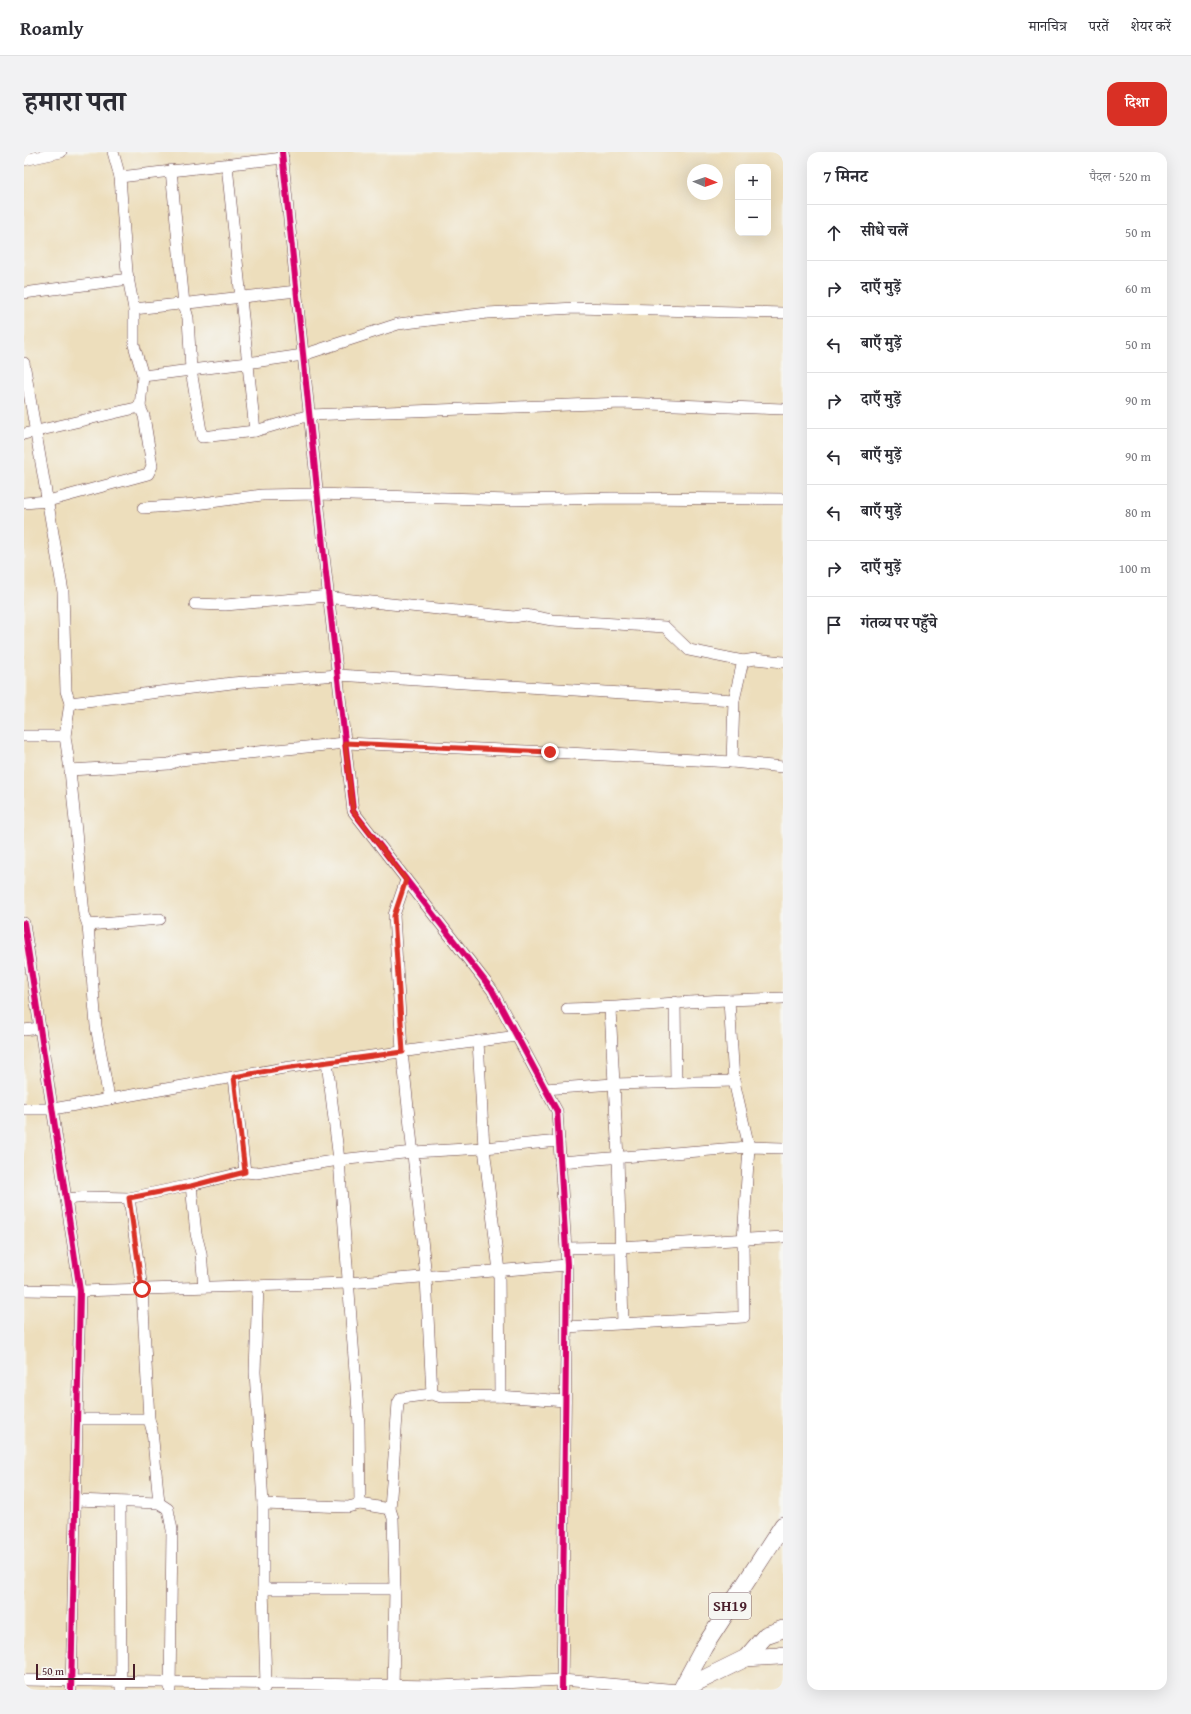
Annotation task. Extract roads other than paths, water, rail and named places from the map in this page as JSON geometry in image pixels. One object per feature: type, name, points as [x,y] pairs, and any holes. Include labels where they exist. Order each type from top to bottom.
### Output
[{"type":"main road","name":"SH19","points":[[680,1690],[704,1647],[783,1525]]},
{"type":"main road","points":[[746,1658],[766,1635],[783,1629]]},
{"type":"main road","points":[[680,1690],[746,1658],[783,1655]]},
{"type":"street","points":[[24,160],[61,152]]},
{"type":"street","points":[[24,503],[48,501],[148,474],[152,466],[144,416],[140,407],[143,376],[134,344],[134,309],[127,272],[120,177],[113,152]]},
{"type":"street","points":[[120,177],[171,170],[227,166],[283,155],[303,355],[353,811],[492,990],[557,1112],[567,1265],[562,1685]]},
{"type":"street","points":[[227,166],[255,431]]},
{"type":"street","points":[[171,170],[184,304],[188,318],[191,370],[202,437],[255,431],[310,415],[622,403],[783,409]]},
{"type":"street","points":[[24,293],[129,279]]},
{"type":"street","points":[[134,309],[297,291]]},
{"type":"street","points":[[143,376],[303,355],[398,324],[487,313],[575,308],[783,313]]},
{"type":"street","points":[[24,367],[63,592],[66,691],[70,703],[65,736],[70,770],[84,914],[88,925],[96,1026],[109,1099]]},
{"type":"street","points":[[24,434],[140,407]]},
{"type":"street","points":[[143,508],[196,504],[262,495],[318,494],[510,500],[612,498],[783,499]]},
{"type":"street","points":[[195,604],[225,605],[329,596],[334,598],[514,617],[525,615],[552,620],[665,627],[689,650],[743,661],[755,659],[783,662]]},
{"type":"street","points":[[732,762],[734,700],[743,661]]},
{"type":"street","points":[[70,703],[232,683],[338,676],[734,700]]},
{"type":"street","points":[[24,736],[65,736]]},
{"type":"street","points":[[70,770],[169,764],[180,760],[345,743],[550,752],[732,762],[783,767]]},
{"type":"street","points":[[406,880],[394,916],[403,1052],[426,1277],[432,1394]]},
{"type":"street","points":[[88,925],[160,919]]},
{"type":"street","points":[[24,923],[80,1291],[71,1685]]},
{"type":"street","points":[[567,1009],[610,1009],[675,1002],[783,998]]},
{"type":"street","points":[[566,1327],[744,1317],[743,1240],[749,1147],[734,1081],[729,1000]]},
{"type":"street","points":[[675,1002],[676,1082]]},
{"type":"street","points":[[610,1009],[618,1158],[623,1323]]},
{"type":"street","points":[[24,1030],[40,1028]]},
{"type":"street","points":[[24,1109],[53,1109],[327,1062],[517,1036]]},
{"type":"street","points":[[478,1042],[484,1148],[499,1271],[500,1396]]},
{"type":"street","points":[[327,1062],[339,1160],[359,1424],[360,1504]]},
{"type":"street","points":[[234,1077],[245,1172]]},
{"type":"street","points":[[545,1089],[614,1084],[734,1081]]},
{"type":"street","points":[[66,1199],[88,1197],[129,1198],[191,1186],[245,1172],[256,1173],[339,1160],[413,1152],[484,1148],[559,1141]]},
{"type":"street","points":[[560,1162],[749,1147],[783,1148]]},
{"type":"street","points":[[191,1186],[196,1234],[202,1254],[204,1287]]},
{"type":"street","points":[[129,1198],[142,1289],[149,1419],[152,1430],[159,1503]]},
{"type":"street","points":[[566,1248],[620,1247],[783,1237]]},
{"type":"street","points":[[24,1290],[80,1291],[348,1283],[567,1265]]},
{"type":"street","points":[[258,1286],[255,1372],[263,1504],[265,1687]]},
{"type":"street","points":[[393,1688],[395,1589],[393,1518],[390,1509],[398,1403],[401,1398],[432,1394],[440,1397],[500,1396],[565,1401]]},
{"type":"street","points":[[78,1419],[149,1419]]},
{"type":"street","points":[[75,1500],[120,1503],[159,1503],[168,1508],[172,1530],[170,1686]]},
{"type":"street","points":[[120,1503],[121,1686]]},
{"type":"street","points":[[263,1504],[348,1507],[360,1504],[390,1509]]},
{"type":"street","points":[[263,1589],[395,1589]]},
{"type":"street","points":[[24,1680],[71,1685],[121,1686],[438,1688],[562,1685],[680,1690]]}]
